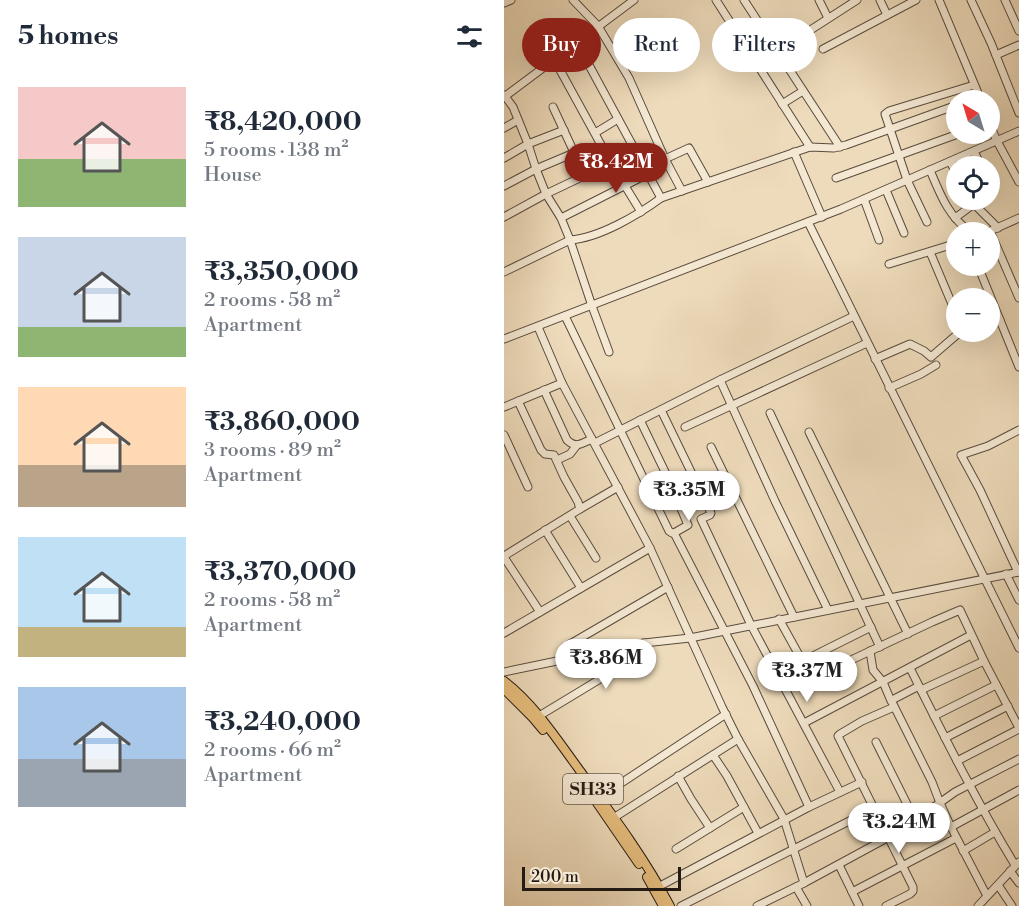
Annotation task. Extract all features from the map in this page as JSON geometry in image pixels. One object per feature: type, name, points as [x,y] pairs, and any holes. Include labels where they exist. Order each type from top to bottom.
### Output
[{"type":"main road","name":"SH33","points":[[504,681],[539,716],[615,817],[660,886],[670,906]]},
{"type":"main road","name":"SH33","points":[[504,689],[533,718],[596,801],[639,864],[663,906]]},
{"type":"street","points":[[504,3],[512,0]]},
{"type":"street","points":[[573,0],[590,18]]},
{"type":"street","points":[[601,24],[634,0]]},
{"type":"street","points":[[716,0],[810,147]]},
{"type":"street","points":[[744,0],[840,147]]},
{"type":"street","points":[[819,0],[828,18]]},
{"type":"street","points":[[880,0],[887,15]]},
{"type":"street","points":[[939,0],[976,90]]},
{"type":"street","points":[[971,0],[1019,113]]},
{"type":"street","points":[[1005,0],[1019,31]]},
{"type":"street","points":[[817,26],[853,1]]},
{"type":"street","points":[[824,49],[911,1]]},
{"type":"street","points":[[601,31],[628,78],[665,159],[682,190]]},
{"type":"street","points":[[996,55],[1019,45]]},
{"type":"street","points":[[537,72],[504,96],[513,107],[546,194],[561,218],[609,352]]},
{"type":"street","points":[[562,72],[641,212]]},
{"type":"street","points":[[593,72],[661,198]]},
{"type":"street","points":[[927,222],[907,180],[885,114],[974,85]]},
{"type":"street","points":[[1009,88],[1019,85]]},
{"type":"street","points":[[782,104],[803,91]]},
{"type":"street","points":[[553,107],[585,176]]},
{"type":"street","points":[[504,272],[570,240],[578,240],[613,227],[661,198],[682,190],[810,147],[840,147],[946,109]]},
{"type":"street","points":[[595,133],[618,119]]},
{"type":"street","points":[[504,128],[518,120]]},
{"type":"street","points":[[504,158],[528,144],[564,130]]},
{"type":"street","points":[[1000,139],[1019,130]]},
{"type":"street","points":[[836,178],[946,138]]},
{"type":"street","points":[[963,156],[989,144]]},
{"type":"street","points":[[998,144],[1019,182]]},
{"type":"street","points":[[665,159],[689,148],[708,182]]},
{"type":"street","points":[[974,151],[976,156]]},
{"type":"street","points":[[794,152],[822,217]]},
{"type":"street","points":[[504,186],[574,153]]},
{"type":"street","points":[[504,217],[612,163]]},
{"type":"street","points":[[561,218],[642,177],[642,163]]},
{"type":"street","points":[[504,339],[822,217],[946,164]]},
{"type":"street","points":[[930,170],[948,209],[960,222]]},
{"type":"street","points":[[886,190],[904,233]]},
{"type":"street","points":[[864,199],[879,240]]},
{"type":"street","points":[[956,218],[964,210]]},
{"type":"street","points":[[981,210],[992,222]]},
{"type":"street","points":[[1000,227],[1019,218]]},
{"type":"street","points":[[808,222],[1019,648]]},
{"type":"street","points":[[889,264],[946,247]]},
{"type":"street","points":[[930,252],[946,289]]},
{"type":"street","points":[[1000,256],[1019,298]]},
{"type":"street","points":[[565,316],[669,531],[672,533],[711,513],[661,410]]},
{"type":"street","points":[[544,390],[567,440],[577,445],[621,430],[854,316]]},
{"type":"street","points":[[1000,320],[1019,367]]},
{"type":"street","points":[[538,327],[562,383],[650,548],[738,739],[784,819],[804,883]]},
{"type":"street","points":[[875,359],[910,345],[924,351],[930,357],[948,342]]},
{"type":"street","points":[[685,427],[867,343]]},
{"type":"street","points":[[889,388],[936,365]]},
{"type":"street","points":[[720,380],[828,610]]},
{"type":"street","points":[[504,406],[562,383]]},
{"type":"street","points":[[518,401],[541,450],[544,454],[554,454],[580,509]]},
{"type":"street","points":[[770,413],[880,647]]},
{"type":"street","points":[[640,420],[688,525]]},
{"type":"street","points":[[504,672],[644,644],[690,638],[1018,572],[961,455],[988,446],[1019,430]]},
{"type":"street","points":[[809,432],[908,634]]},
{"type":"street","points":[[504,435],[528,487]]},
{"type":"street","points":[[557,460],[570,454],[577,445]]},
{"type":"street","points":[[711,447],[794,617]]},
{"type":"street","points":[[540,612],[504,556],[618,487]]},
{"type":"street","points":[[570,516],[596,558]]},
{"type":"street","points":[[701,519],[751,625],[840,792]]},
{"type":"street","points":[[545,530],[580,588]]},
{"type":"street","points":[[674,532],[753,686],[809,807]]},
{"type":"street","points":[[504,633],[650,548]]},
{"type":"street","points":[[1006,574],[1019,600]]},
{"type":"street","points":[[566,647],[668,587]]},
{"type":"street","points":[[779,619],[810,675],[815,677],[960,610],[1019,729],[957,761]]},
{"type":"street","points":[[803,661],[871,627]]},
{"type":"street","points":[[804,723],[971,634]]},
{"type":"street","points":[[539,716],[643,653],[644,644]]},
{"type":"street","points":[[870,651],[873,670],[883,682],[932,782],[956,838],[987,896]]},
{"type":"street","points":[[886,906],[910,894],[913,887],[838,736],[920,688],[984,661]]},
{"type":"street","points":[[910,668],[969,785],[1015,866],[1019,883]]},
{"type":"street","points":[[934,716],[996,685]]},
{"type":"street","points":[[945,738],[1008,706]]},
{"type":"street","points":[[600,797],[726,714]]},
{"type":"street","points":[[615,817],[738,739]]},
{"type":"street","points":[[876,742],[915,820]]},
{"type":"street","points":[[713,755],[758,833]]},
{"type":"street","points":[[757,906],[839,865],[887,838],[956,792],[1019,759]]},
{"type":"street","points":[[678,776],[710,828]]},
{"type":"street","points":[[660,886],[784,819],[862,782]]},
{"type":"street","points":[[951,827],[1019,790]]},
{"type":"street","points":[[676,849],[744,807]]},
{"type":"street","points":[[681,906],[875,808]]},
{"type":"street","points":[[963,850],[995,832]]},
{"type":"street","points":[[852,892],[956,838]]},
{"type":"street","points":[[839,865],[859,906]]},
{"type":"street","points":[[978,906],[1015,866]]},
{"type":"street","points":[[998,885],[1012,906]]},
{"type":"street","points":[[796,887],[807,906]]}]
